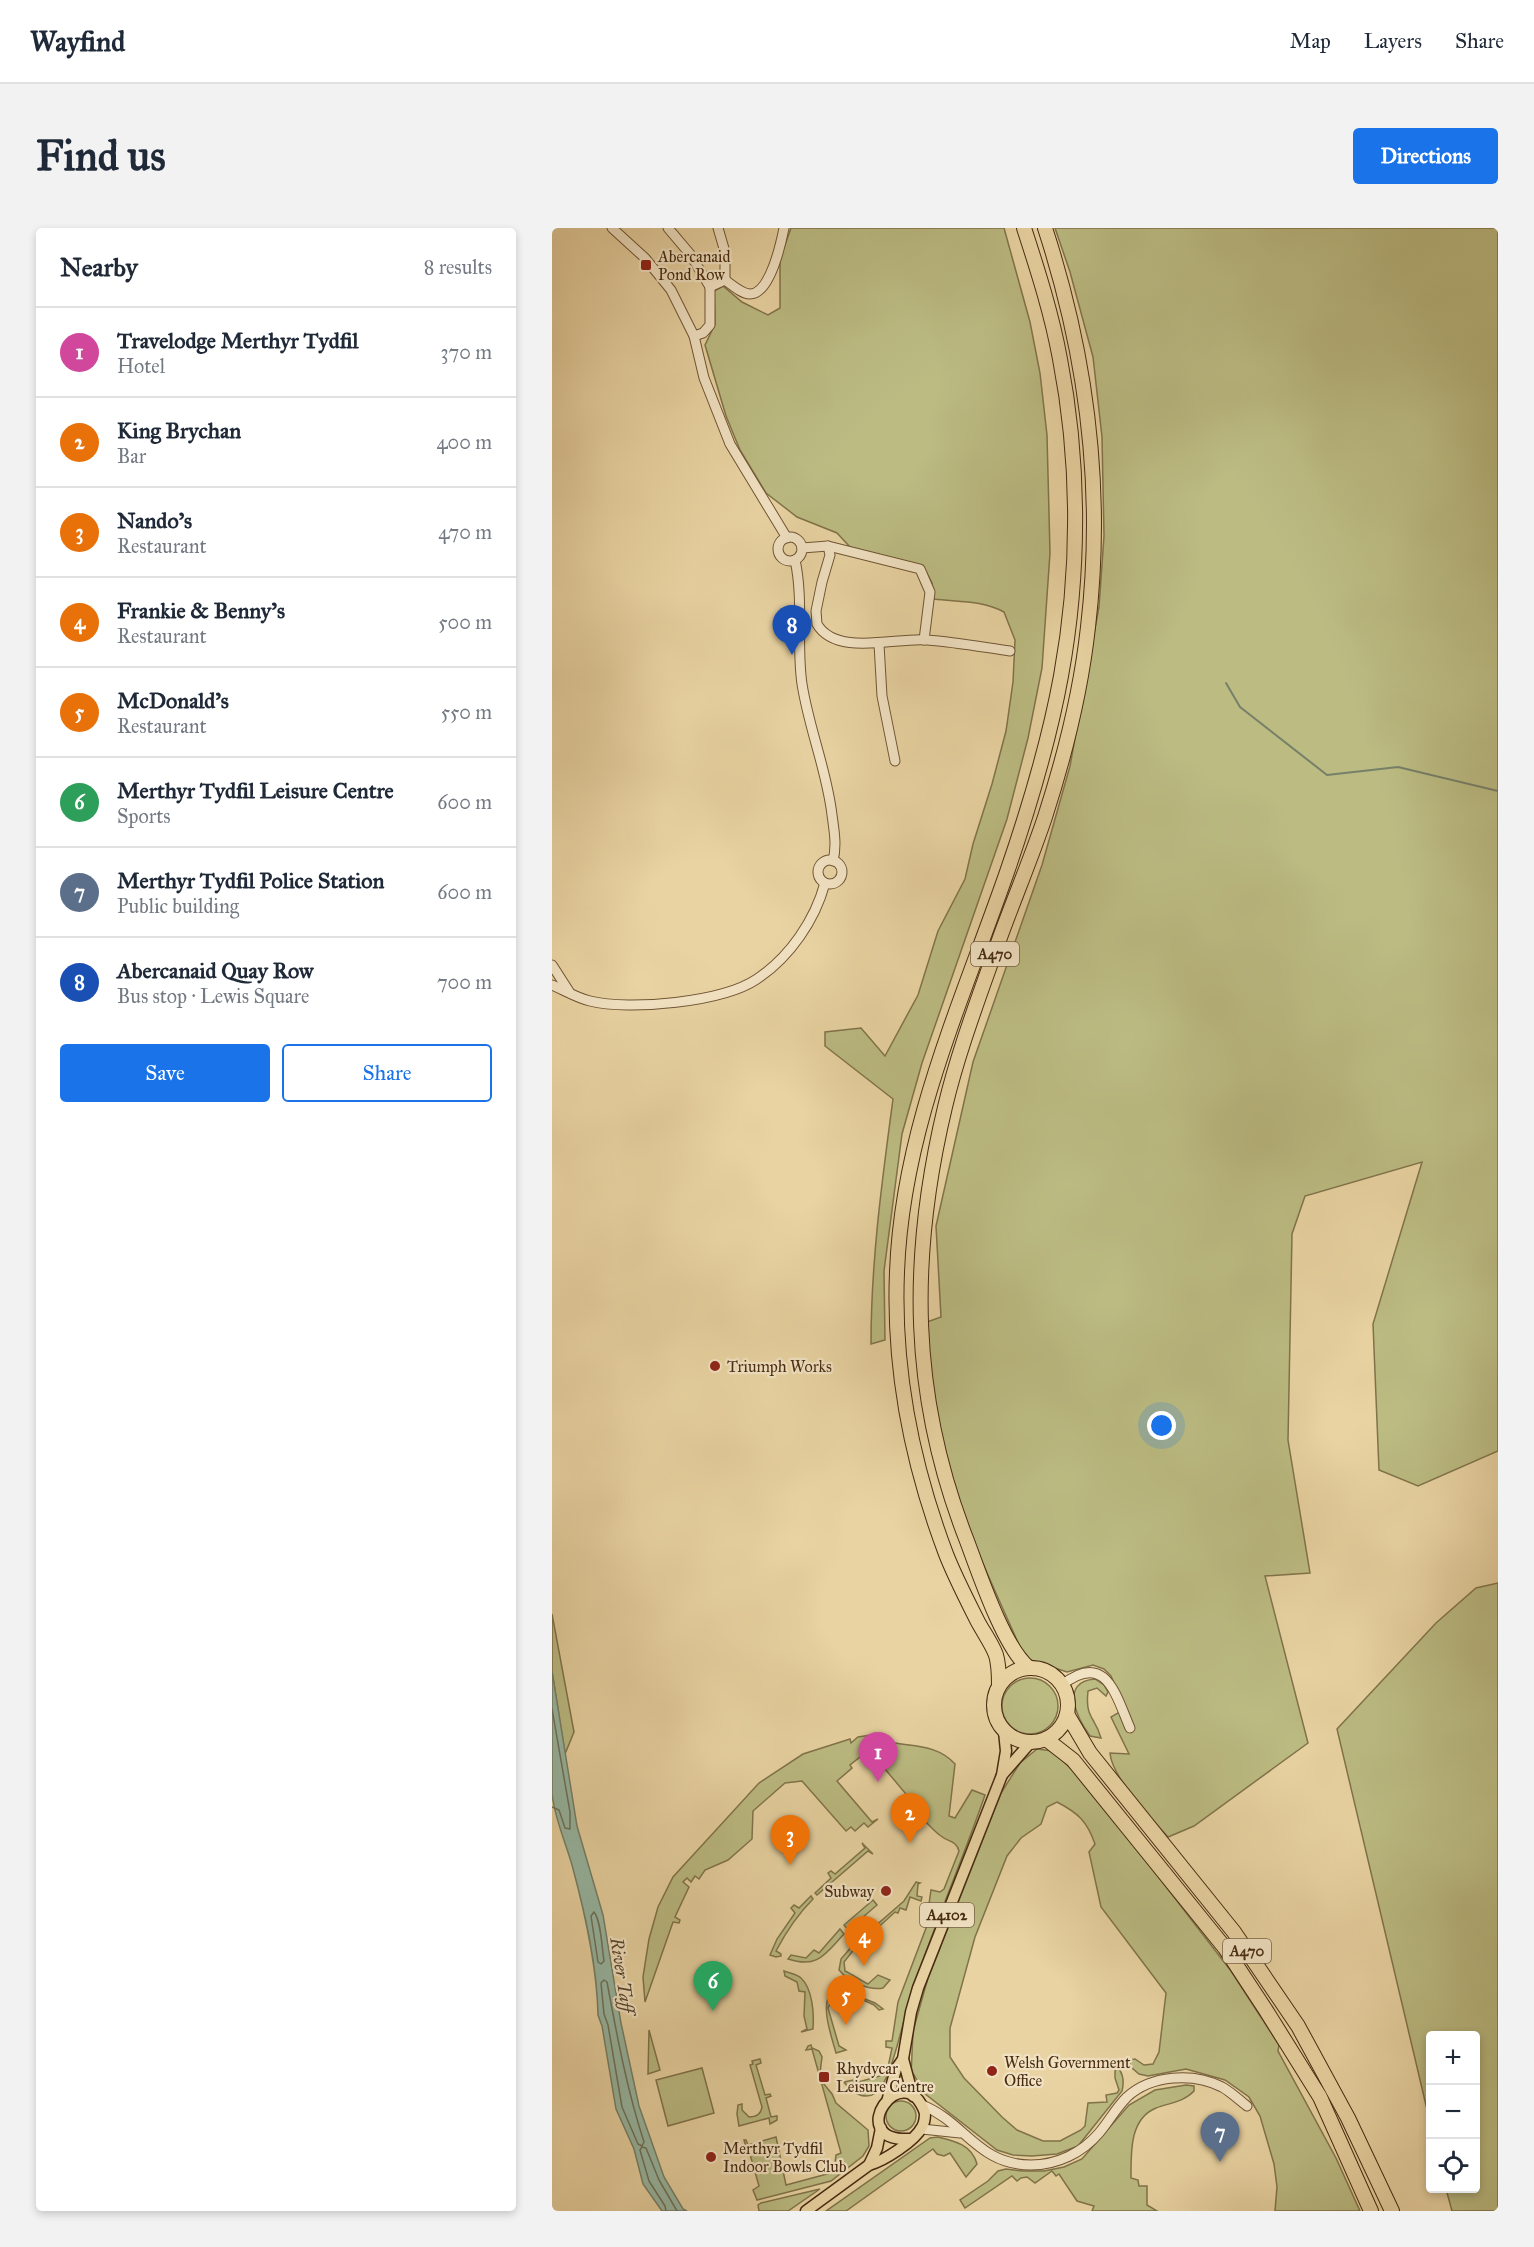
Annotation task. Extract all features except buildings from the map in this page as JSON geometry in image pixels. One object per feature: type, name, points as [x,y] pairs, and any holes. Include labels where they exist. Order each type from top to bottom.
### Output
[{"type":"highway","name":"A470","points":[[999,1685],[996,1656],[948,1559],[911,1438],[900,1359],[897,1273],[901,1226],[913,1148],[942,1048],[1006,873],[1042,759],[1061,675],[1073,586],[1075,506],[1070,431],[1060,359],[1024,228]]},
{"type":"highway","name":"A470","points":[[1029,1668],[1014,1652],[983,1584],[938,1459],[925,1378],[920,1299],[922,1239],[945,1106],[999,942],[1045,818],[1063,758],[1089,626],[1095,543],[1091,435],[1080,359],[1060,276],[1045,228]]},
{"type":"highway","points":[[1029,1668],[1047,1672],[1062,1685],[1068,1706],[1061,1727],[1046,1739],[1030,1743],[1015,1739],[1004,1731],[996,1720],[993,1707],[999,1685],[1017,1671],[1029,1668]]},
{"type":"highway","name":"A470","points":[[1067,1714],[1090,1753],[1234,1932],[1298,2026],[1348,2118],[1392,2211]]},
{"type":"highway","name":"A470","points":[[1046,1739],[1073,1760],[1225,1948],[1320,2097],[1371,2211]]},
{"type":"main road","name":"A4102","points":[[913,2096],[903,2059],[911,2012],[918,1988],[1002,1775],[1006,1751],[1004,1731]]},
{"type":"main road","name":"A4102","points":[[1002,1775],[1030,1743]]},
{"type":"main road","name":"A4102","points":[[888,2098],[896,2069],[903,2059]]},
{"type":"main road","points":[[806,2211],[869,2165],[880,2162],[922,2128],[925,2121],[922,2105],[913,2096],[901,2094],[888,2098],[880,2109],[881,2128],[877,2148],[869,2165]]},
{"type":"main road","points":[[881,2128],[892,2137],[910,2139]]},
{"type":"street","points":[[612,228],[645,258],[671,290],[694,336],[704,378],[730,444],[787,538]]},
{"type":"street","points":[[668,228],[690,254],[710,286],[710,325],[703,333],[694,336]]},
{"type":"street","points":[[718,228],[725,252],[725,280]]},
{"type":"street","points":[[725,280],[745,293],[750,294],[759,290],[771,272],[784,228]]},
{"type":"street","points":[[710,286],[725,280]]},
{"type":"street","points":[[787,538],[797,539],[802,548],[795,560],[788,561],[780,554],[779,544],[787,538]]},
{"type":"street","points":[[802,548],[828,546],[921,569],[930,592],[924,639]]},
{"type":"street","points":[[828,546],[830,555],[816,611],[817,624],[831,638],[879,644],[924,639],[1010,651]]},
{"type":"street","points":[[795,560],[800,580],[801,681],[807,715],[831,804],[836,851],[833,861]]},
{"type":"street","points":[[879,644],[882,696],[895,761]]},
{"type":"street","points":[[825,861],[833,861],[841,868],[841,876],[832,884],[825,883],[819,877],[819,867],[825,861]]},
{"type":"street","points":[[552,985],[589,1001],[612,1005],[637,1005],[700,998],[740,987],[757,979],[793,944],[812,918],[825,883]]},
{"type":"street","points":[[552,965],[570,993]]},
{"type":"street","points":[[1062,1685],[1070,1679],[1088,1673],[1104,1676],[1130,1728]]},
{"type":"street","points":[[922,2105],[955,2125],[960,2133],[983,2151],[1001,2161],[1029,2165],[1046,2164],[1073,2154],[1087,2145],[1113,2111],[1129,2096],[1152,2083],[1176,2078],[1203,2081],[1222,2087],[1247,2106]]},
{"type":"street","points":[[922,2128],[960,2133]]},
{"type":"green space","points":[[791,228],[1004,228],[1030,322],[1040,373],[1047,435],[1050,553],[1042,668],[1028,738],[1007,819],[922,1063],[902,1134],[884,1271],[885,1340],[871,1344],[875,1252],[893,1099],[825,1046],[825,1032],[861,1028],[885,1056],[918,995],[938,931],[965,879],[973,844],[992,784],[1006,731],[1013,682],[1015,640],[1004,612],[979,603],[934,599],[932,583],[923,566],[850,547],[837,533],[797,517],[766,493],[740,450],[726,416],[705,345],[715,324],[714,291],[723,286],[742,302],[768,315],[780,308],[780,259]]},
{"type":"green space","points":[[1055,228],[1498,228],[1498,1451],[1418,1486],[1379,1470],[1373,1324],[1422,1162],[1305,1196],[1292,1234],[1288,1440],[1310,1573],[1265,1576],[1308,1743],[1194,1826],[1168,1837],[1133,1797],[1112,1763],[1110,1753],[1129,1754],[1111,1717],[1125,1709],[1111,1676],[1104,1669],[1093,1665],[1067,1672],[1031,1660],[1019,1645],[970,1532],[956,1493],[944,1451],[936,1409],[928,1344],[927,1322],[941,1317],[936,1226],[973,1062],[1042,865],[1070,766],[1099,607],[1104,536],[1102,437],[1093,357],[1070,272]]},
{"type":"green space","points":[[1498,1583],[1498,2211],[1452,2211],[1447,2193],[1480,2193],[1480,2031],[1426,2031],[1426,2105],[1337,1729],[1436,1623],[1476,1588]]},
{"type":"green space","points":[[552,1614],[574,1732],[565,1754],[552,1671]]},
{"type":"green space","points":[[1025,1678],[1035,1678],[1050,1686],[1056,1695],[1058,1706],[1056,1717],[1050,1726],[1035,1734],[1025,1734],[1014,1729],[1007,1722],[1002,1711],[1002,1701],[1007,1690],[1014,1683]]},
{"type":"green space","points":[[1095,1679],[1104,1685],[1108,1692],[1106,1696],[1097,1688],[1088,1691],[1089,1712],[1101,1738],[1090,1736],[1080,1720],[1074,1702],[1077,1687]]},
{"type":"green space","points":[[871,1735],[887,1741],[933,1750],[955,1764],[949,1816],[955,1818],[972,1790],[985,1795],[912,1992],[885,2080],[876,2093],[862,2096],[850,2089],[844,2082],[853,2080],[855,2083],[880,2076],[881,2071],[887,2072],[892,2048],[886,2047],[886,2041],[892,2041],[898,2002],[934,1907],[929,1904],[931,1890],[940,1892],[944,1889],[959,1851],[954,1843],[937,1833],[915,1813],[911,1800],[869,1750],[850,1765],[852,1768],[837,1781],[872,1822],[878,1819],[868,1827],[864,1823],[855,1831],[851,1827],[846,1831],[802,1781],[785,1783],[753,1811],[752,1839],[728,1860],[705,1870],[699,1879],[695,1876],[691,1882],[687,1878],[683,1882],[689,1887],[675,1917],[680,1920],[679,1923],[673,1922],[645,2002],[643,1977],[649,1939],[658,1907],[673,1877],[759,1783],[803,1754],[850,1739],[851,1743],[858,1737]]},
{"type":"green space","points":[[1037,1749],[1053,1751],[1072,1770],[1231,1971],[1279,2045],[1278,2051],[1336,2158],[1360,2211],[1275,2211],[1277,2187],[1274,2164],[1260,2116],[1249,2097],[1225,2080],[1186,2069],[1148,2076],[1139,2074],[1132,2068],[1128,2060],[1135,2059],[1144,2065],[1153,2064],[1159,2052],[1166,1993],[1101,1907],[1089,1852],[1095,1844],[1089,1829],[1076,1814],[1057,1802],[1047,1807],[1041,1824],[1021,1838],[1007,1856],[975,1937],[950,2028],[950,2057],[964,2078],[1002,2117],[1017,2130],[1043,2141],[1060,2141],[1081,2130],[1085,2126],[1088,2103],[1107,2102],[1106,2095],[1117,2093],[1119,2090],[1115,2070],[1119,2069],[1123,2080],[1122,2091],[1078,2146],[1057,2154],[1013,2155],[997,2150],[924,2093],[914,2075],[911,2076],[913,2031],[928,1978],[1001,1793],[1020,1763]]},
{"type":"green space","points":[[862,1843],[873,1854],[868,1851],[817,1895],[815,1893],[831,1878],[828,1873],[831,1871],[835,1874],[865,1848]]},
{"type":"green space","points":[[916,1882],[920,1883],[917,1896],[922,1897],[921,1901],[910,1897],[906,1910],[900,1908],[898,1913],[895,1912],[860,1944],[858,1941],[904,1901]]},
{"type":"green space","points":[[811,1896],[813,1899],[792,1924],[776,1951],[781,1956],[770,1955],[777,1939],[795,1913],[791,1908],[794,1905],[799,1908]]},
{"type":"green space","points":[[873,1900],[877,1905],[848,1930],[844,1925]]},
{"type":"green space","points":[[840,1929],[844,1934],[820,1958],[807,1962],[788,1959],[791,1955],[806,1958],[814,1950],[819,1953]]},
{"type":"green space","points":[[853,1945],[856,1947],[844,1962],[845,1971],[868,1984],[878,1975],[890,1980],[883,1988],[871,1988],[859,1984],[839,1970],[841,1959]]},
{"type":"green space","points":[[784,1971],[799,1977],[808,1989],[813,2010],[813,2029],[801,2032],[807,2029],[804,2016],[805,1992],[799,1991],[797,1982],[785,1976]]},
{"type":"green space","points":[[845,1991],[875,2003],[883,2009],[879,2010],[874,2005],[850,1994],[834,1997],[828,2008],[839,2046],[846,2050],[836,2053],[826,2012],[828,1997],[832,1992]]},
{"type":"green space","points":[[649,2030],[660,2070],[648,2074]]},
{"type":"green space","points":[[811,2045],[819,2051],[822,2057],[820,2073],[823,2083],[836,2103],[868,2130],[869,2146],[863,2156],[831,2181],[757,2200],[753,2190],[759,2186],[744,2140],[748,2145],[776,2137],[786,2185],[831,2173],[830,2167],[835,2163],[836,2155],[841,2153],[812,2049],[806,2050]]},
{"type":"green space","points":[[760,2059],[761,2063],[756,2065],[765,2095],[770,2094],[771,2096],[766,2098],[771,2117],[777,2116],[777,2120],[770,2124],[769,2118],[739,2126],[738,2105],[742,2104],[742,2110],[749,2117],[761,2112],[762,2107],[750,2065],[753,2064],[752,2061]]},
{"type":"green space","points":[[702,2068],[714,2113],[668,2126],[656,2080]]},
{"type":"green space","points":[[1186,2085],[1194,2086],[1194,2091],[1181,2100],[1147,2113],[1141,2120],[1133,2138],[1131,2178],[1138,2180],[1139,2186],[1147,2186],[1147,2205],[1157,2211],[1092,2211],[1094,2206],[1077,2201],[1059,2174],[1056,2176],[1052,2171],[1035,2183],[1027,2177],[1017,2181],[1012,2176],[965,2208],[960,2200],[988,2181],[998,2171],[1006,2169],[1044,2171],[1064,2167],[1082,2159],[1129,2105],[1155,2090]]},
{"type":"green space","points":[[901,2101],[912,2105],[916,2116],[912,2127],[901,2131],[890,2127],[886,2116],[890,2105]]},
{"type":"green space","points":[[938,2137],[956,2142],[971,2152],[977,2164],[966,2177],[950,2153],[944,2156],[937,2154],[933,2149],[846,2211],[826,2211],[930,2138]]},
{"type":"green space","points":[[820,2189],[788,2211],[759,2211],[758,2205],[761,2203]]},
{"type":"water","points":[[552,1671],[577,1826],[603,1915],[621,2023],[639,2106],[664,2177],[683,2209],[687,2211],[662,2211],[643,2184],[634,2149],[616,2109],[602,2026],[598,2015],[593,1958],[586,1920],[552,1794]]},
{"type":"waterway","points":[[1226,683],[1240,707],[1327,775],[1398,767],[1498,791]]},
{"type":"place","name":"Abercanaid Pond Row","points":[[646,265]]},
{"type":"place","name":"Abercanaid Quay Row","points":[[792,655]]},
{"type":"place","name":"Triumph Works","points":[[715,1366]]},
{"type":"place","name":"Travelodge Merthyr Tydfil","points":[[878,1782]]},
{"type":"place","name":"King Brychan","points":[[910,1843]]},
{"type":"place","name":"Nando's","points":[[790,1865]]},
{"type":"place","name":"Subway","points":[[886,1891]]},
{"type":"place","name":"Frankie & Benny's","points":[[864,1966]]},
{"type":"place","name":"Merthyr Tydfil Leisure Centre","points":[[713,2011]]},
{"type":"place","name":"McDonald's","points":[[846,2025]]},
{"type":"place","name":"Welsh Government Office","points":[[992,2071]]},
{"type":"place","name":"Rhydycar Leisure Centre","points":[[824,2077]]},
{"type":"place","name":"Merthyr Tydfil Indoor Bowls Club","points":[[711,2157]]},
{"type":"place","name":"Merthyr Tydfil Police Station","points":[[1220,2162]]},
{"type":"water label","name":"River Taff","points":[[622,1975]]}]
